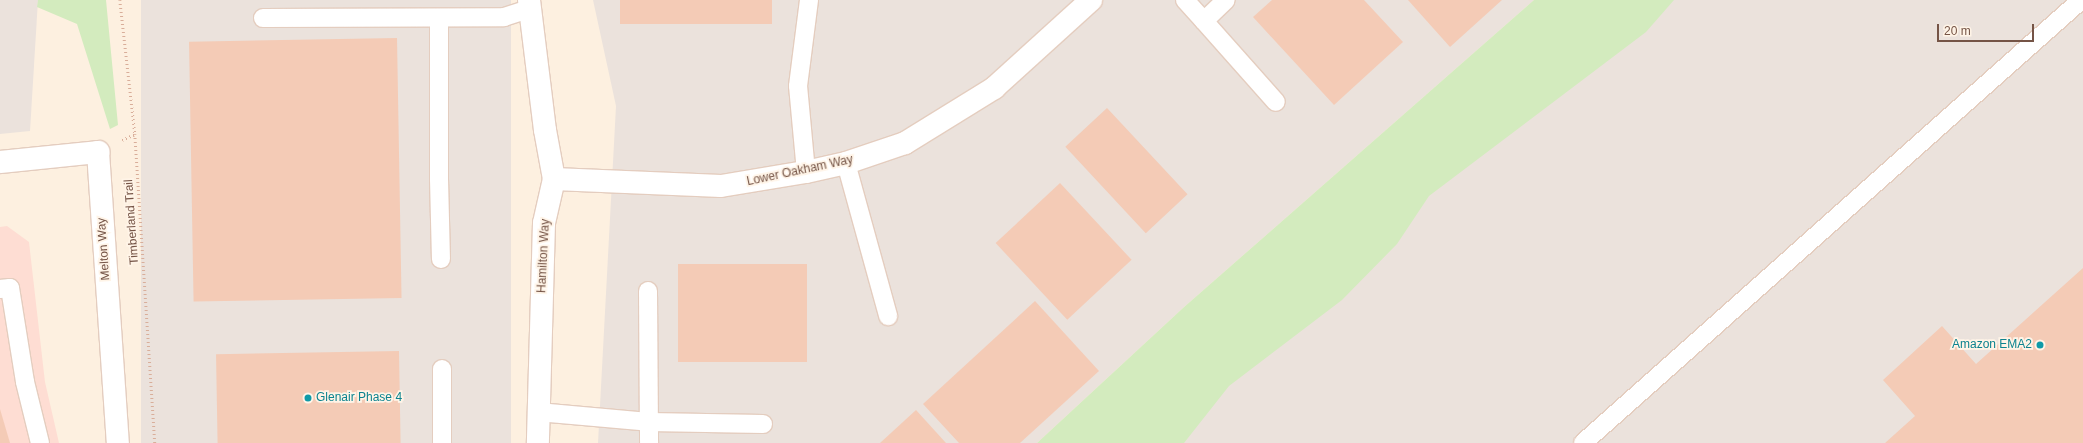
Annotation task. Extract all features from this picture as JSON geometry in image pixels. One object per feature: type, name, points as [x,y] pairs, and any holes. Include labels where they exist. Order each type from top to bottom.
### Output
[{"type":"street","name":"Lower Oakham Way","points":[[554,179],[721,186],[806,172],[846,163],[905,143],[994,88],[1091,0]]},
{"type":"street","name":"Hamilton Way","points":[[529,4],[554,179],[544,223],[538,443]]},
{"type":"street","name":"Melton Way","points":[[0,162],[98,152],[118,443]]},
{"type":"lane","points":[[806,172],[798,86],[808,0]]},
{"type":"lane","points":[[1185,0],[1276,102]]},
{"type":"lane","points":[[1204,21],[1226,0]]},
{"type":"lane","points":[[1583,443],[2081,0]]},
{"type":"lane","points":[[263,18],[439,19],[504,17],[529,4]]},
{"type":"lane","points":[[439,19],[439,179],[441,259]]},
{"type":"lane","points":[[846,163],[888,316]]},
{"type":"lane","points":[[0,289],[10,288],[25,382],[40,443]]},
{"type":"lane","points":[[648,291],[649,443]]},
{"type":"lane","points":[[442,369],[442,443]]},
{"type":"lane","points":[[538,412],[649,422],[763,424]]},
{"type":"path","name":"Timberland Trail","points":[[120,0],[135,134],[154,443]]},
{"type":"shaded area","points":[[0,0],[38,0],[30,131],[0,134]]},
{"type":"shaded area","points":[[141,0],[511,0],[511,443],[141,443]]},
{"type":"shaded area","points":[[593,0],[1534,0],[1183,308],[1037,443],[598,443],[616,106]]},
{"type":"shaded area","points":[[1572,0],[2083,0],[2083,443],[1067,443]]},
{"type":"shaded area","points":[[7,226],[29,242],[45,382],[59,443],[0,443],[0,227]]},
{"type":"green space","points":[[38,0],[106,0],[118,125],[110,129],[77,24],[37,7]]},
{"type":"green space","points":[[1534,0],[1674,0],[1646,32],[1429,196],[1397,244],[1342,300],[1229,386],[1184,443],[1037,443],[1183,308]]},
{"type":"building","points":[[620,0],[772,0],[772,24],[620,24]]},
{"type":"building","points":[[1272,0],[1364,0],[1403,42],[1334,105],[1253,17]]},
{"type":"building","points":[[1408,0],[1502,0],[1450,47]]},
{"type":"building","points":[[397,38],[402,298],[194,302],[189,42]]},
{"type":"building","points":[[1107,108],[1187,194],[1146,233],[1065,147]]},
{"type":"building","points":[[1060,183],[1132,260],[1067,320],[996,243]]},
{"type":"building","points":[[678,264],[807,264],[807,362],[678,362]]},
{"type":"building","name":"Amazon EMA2","points":[[2083,268],[2083,443],[1885,443],[1915,416],[1883,380],[1942,326],[1976,364]]},
{"type":"building","points":[[1035,301],[1099,371],[1020,443],[959,443],[923,404]]},
{"type":"building","name":"Glenair Phase 4","points":[[399,351],[401,443],[218,443],[216,354]]},
{"type":"building","points":[[0,409],[10,443],[0,443]]},
{"type":"building","points":[[916,410],[946,443],[880,443]]},
{"type":"place","name":"Amazon EMA2","points":[[2040,345]]},
{"type":"place","name":"Glenair Phase 4","points":[[308,398]]}]
